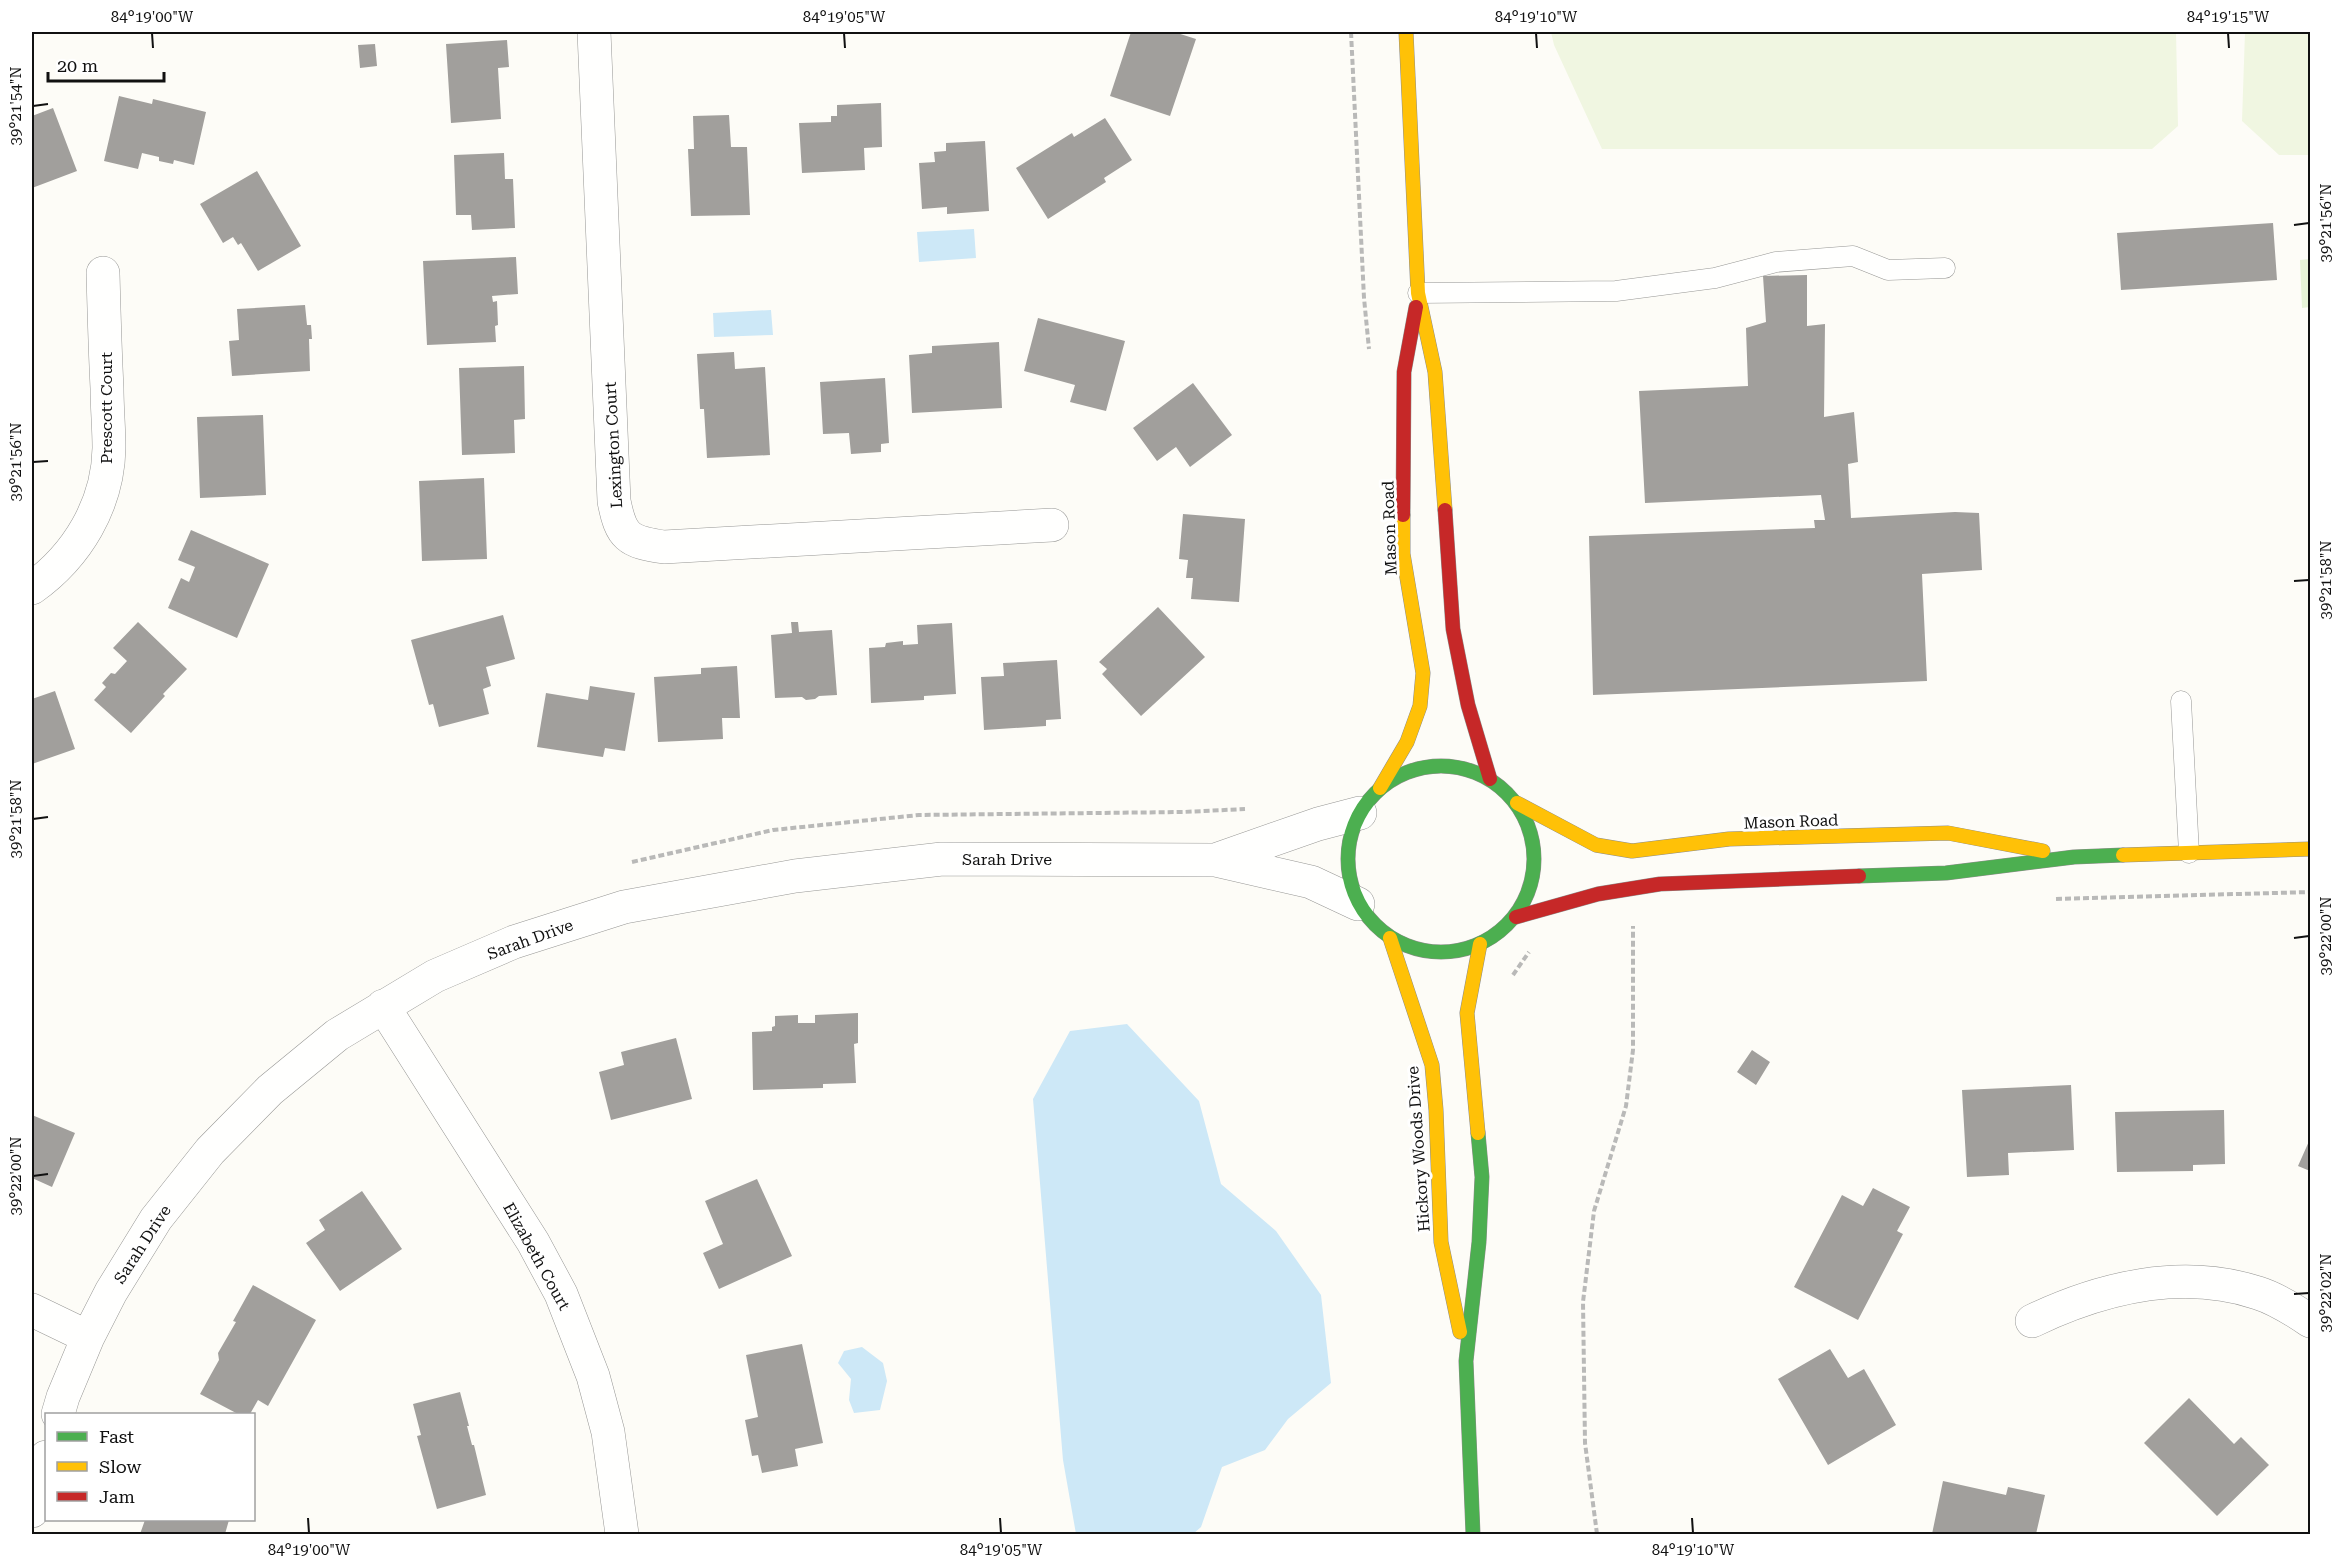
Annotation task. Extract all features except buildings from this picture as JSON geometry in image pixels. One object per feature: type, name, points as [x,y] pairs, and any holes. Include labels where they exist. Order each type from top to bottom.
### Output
[{"type":"main road","name":"Mason Road","points":[[1406,32],[1418,293],[1436,372],[1453,629],[1468,705],[1490,779]]},
{"type":"main road","name":"Mason Road","points":[[1370,801],[1407,742],[1420,706],[1423,674],[1403,554],[1404,372],[1418,293]]},
{"type":"main road","points":[[1433,766],[1462,768],[1490,779],[1517,803],[1530,830],[1535,861],[1530,890],[1516,916],[1499,932],[1480,944],[1460,951],[1438,953],[1413,948],[1390,938],[1368,918],[1358,904],[1348,874],[1349,842],[1370,801],[1405,773],[1433,766]]},
{"type":"main road","name":"Mason Road","points":[[1517,803],[1596,844],[1632,851],[1729,839],[1948,833],[2074,856]]},
{"type":"main road","name":"Mason Road","points":[[1516,916],[1598,894],[1660,884],[1947,873],[2074,856],[2310,849]]},
{"type":"main road","name":"Hickory Woods Drive","points":[[1390,938],[1432,1065],[1441,1242],[1466,1361]]},
{"type":"main road","name":"Hickory Woods Drive","points":[[1473,1534],[1466,1361],[1479,1242],[1482,1178],[1467,1013],[1480,944]]},
{"type":"street","points":[[594,32],[600,32]]},
{"type":"street","name":"Lexington Court","points":[[594,32],[614,501],[618,520],[625,536],[640,543],[664,547],[1052,525]]},
{"type":"street","name":"Prescott Court","points":[[32,588],[67,557],[84,534],[97,507],[105,479],[109,450],[103,273]]},
{"type":"street","name":"Sarah Drive","points":[[1215,860],[1318,824],[1370,801]]},
{"type":"street","name":"Sarah Drive","points":[[58,1413],[88,1337],[111,1292],[156,1219],[210,1151],[270,1090],[337,1035],[435,976],[525,938],[624,907],[795,876],[942,860],[1215,860],[1311,882],[1358,904]]},
{"type":"street","name":"Elizabeth Court","points":[[383,1006],[533,1242],[561,1294],[593,1376],[608,1432],[622,1534]]},
{"type":"street","points":[[2031,1321],[2114,1290],[2173,1281],[2241,1288],[2260,1293],[2310,1320]]},
{"type":"street","points":[[32,1310],[88,1337]]},
{"type":"street","points":[[32,1511],[45,1460]]},
{"type":"lane","points":[[1418,293],[1616,291],[1714,278],[1776,261],[1853,256],[1888,270],[1945,268]]},
{"type":"lane","points":[[2181,701],[2189,853]]},
{"type":"path","points":[[1351,32],[1364,298],[1369,355]]},
{"type":"path","points":[[632,862],[773,830],[919,815],[1183,812],[1246,809]]},
{"type":"path","points":[[1597,1534],[1585,1443],[1583,1302],[1594,1211],[1626,1106],[1633,1050],[1632,919]]},
{"type":"green space","points":[[1551,32],[2176,32],[2178,126],[2152,149],[1602,149],[1554,45]]},
{"type":"green space","points":[[2245,32],[2310,32],[2310,155],[2279,155],[2242,121]]},
{"type":"green space","points":[[2310,259],[2310,307],[2302,308],[2300,260]]},
{"type":"water","points":[[974,229],[976,258],[919,262],[917,232]]},
{"type":"water","points":[[771,310],[773,335],[714,337],[713,313]]},
{"type":"water","points":[[1127,1024],[1199,1101],[1221,1184],[1276,1231],[1321,1295],[1331,1383],[1288,1419],[1265,1450],[1222,1467],[1201,1527],[1193,1534],[1076,1534],[1063,1460],[1033,1099],[1070,1031]]},
{"type":"water","points":[[862,1347],[883,1363],[887,1381],[880,1410],[854,1413],[849,1400],[851,1379],[838,1363],[844,1351]]},
{"type":"traffic: fast","points":[[1441,766],[1477,773],[1507,793],[1527,823],[1534,859],[1527,895],[1507,925],[1477,945],[1441,952],[1405,945],[1375,925],[1355,895],[1348,859],[1355,823],[1375,793],[1405,773],[1441,766]]},
{"type":"traffic: fast","points":[[1859,876],[1946,873],[2074,857],[2123,855]]},
{"type":"traffic: fast","points":[[1473,1534],[1466,1361],[1479,1242],[1482,1177],[1478,1133]]},
{"type":"traffic: slow","points":[[1406,32],[1418,293],[1435,372],[1445,510]]},
{"type":"traffic: slow","points":[[1380,788],[1407,742],[1420,706],[1423,673],[1403,554],[1403,515]]},
{"type":"traffic: slow","points":[[1517,803],[1596,845],[1632,851],[1729,839],[1948,833],[2043,851]]},
{"type":"traffic: slow","points":[[2123,855],[2310,849]]},
{"type":"traffic: slow","points":[[1390,938],[1432,1065],[1441,1242],[1460,1332]]},
{"type":"traffic: slow","points":[[1478,1133],[1467,1013],[1480,944]]},
{"type":"traffic: jam","points":[[1403,515],[1404,372],[1416,307]]},
{"type":"traffic: jam","points":[[1445,510],[1453,629],[1468,705],[1490,779]]},
{"type":"traffic: jam","points":[[1516,917],[1598,894],[1660,884],[1859,876]]}]
